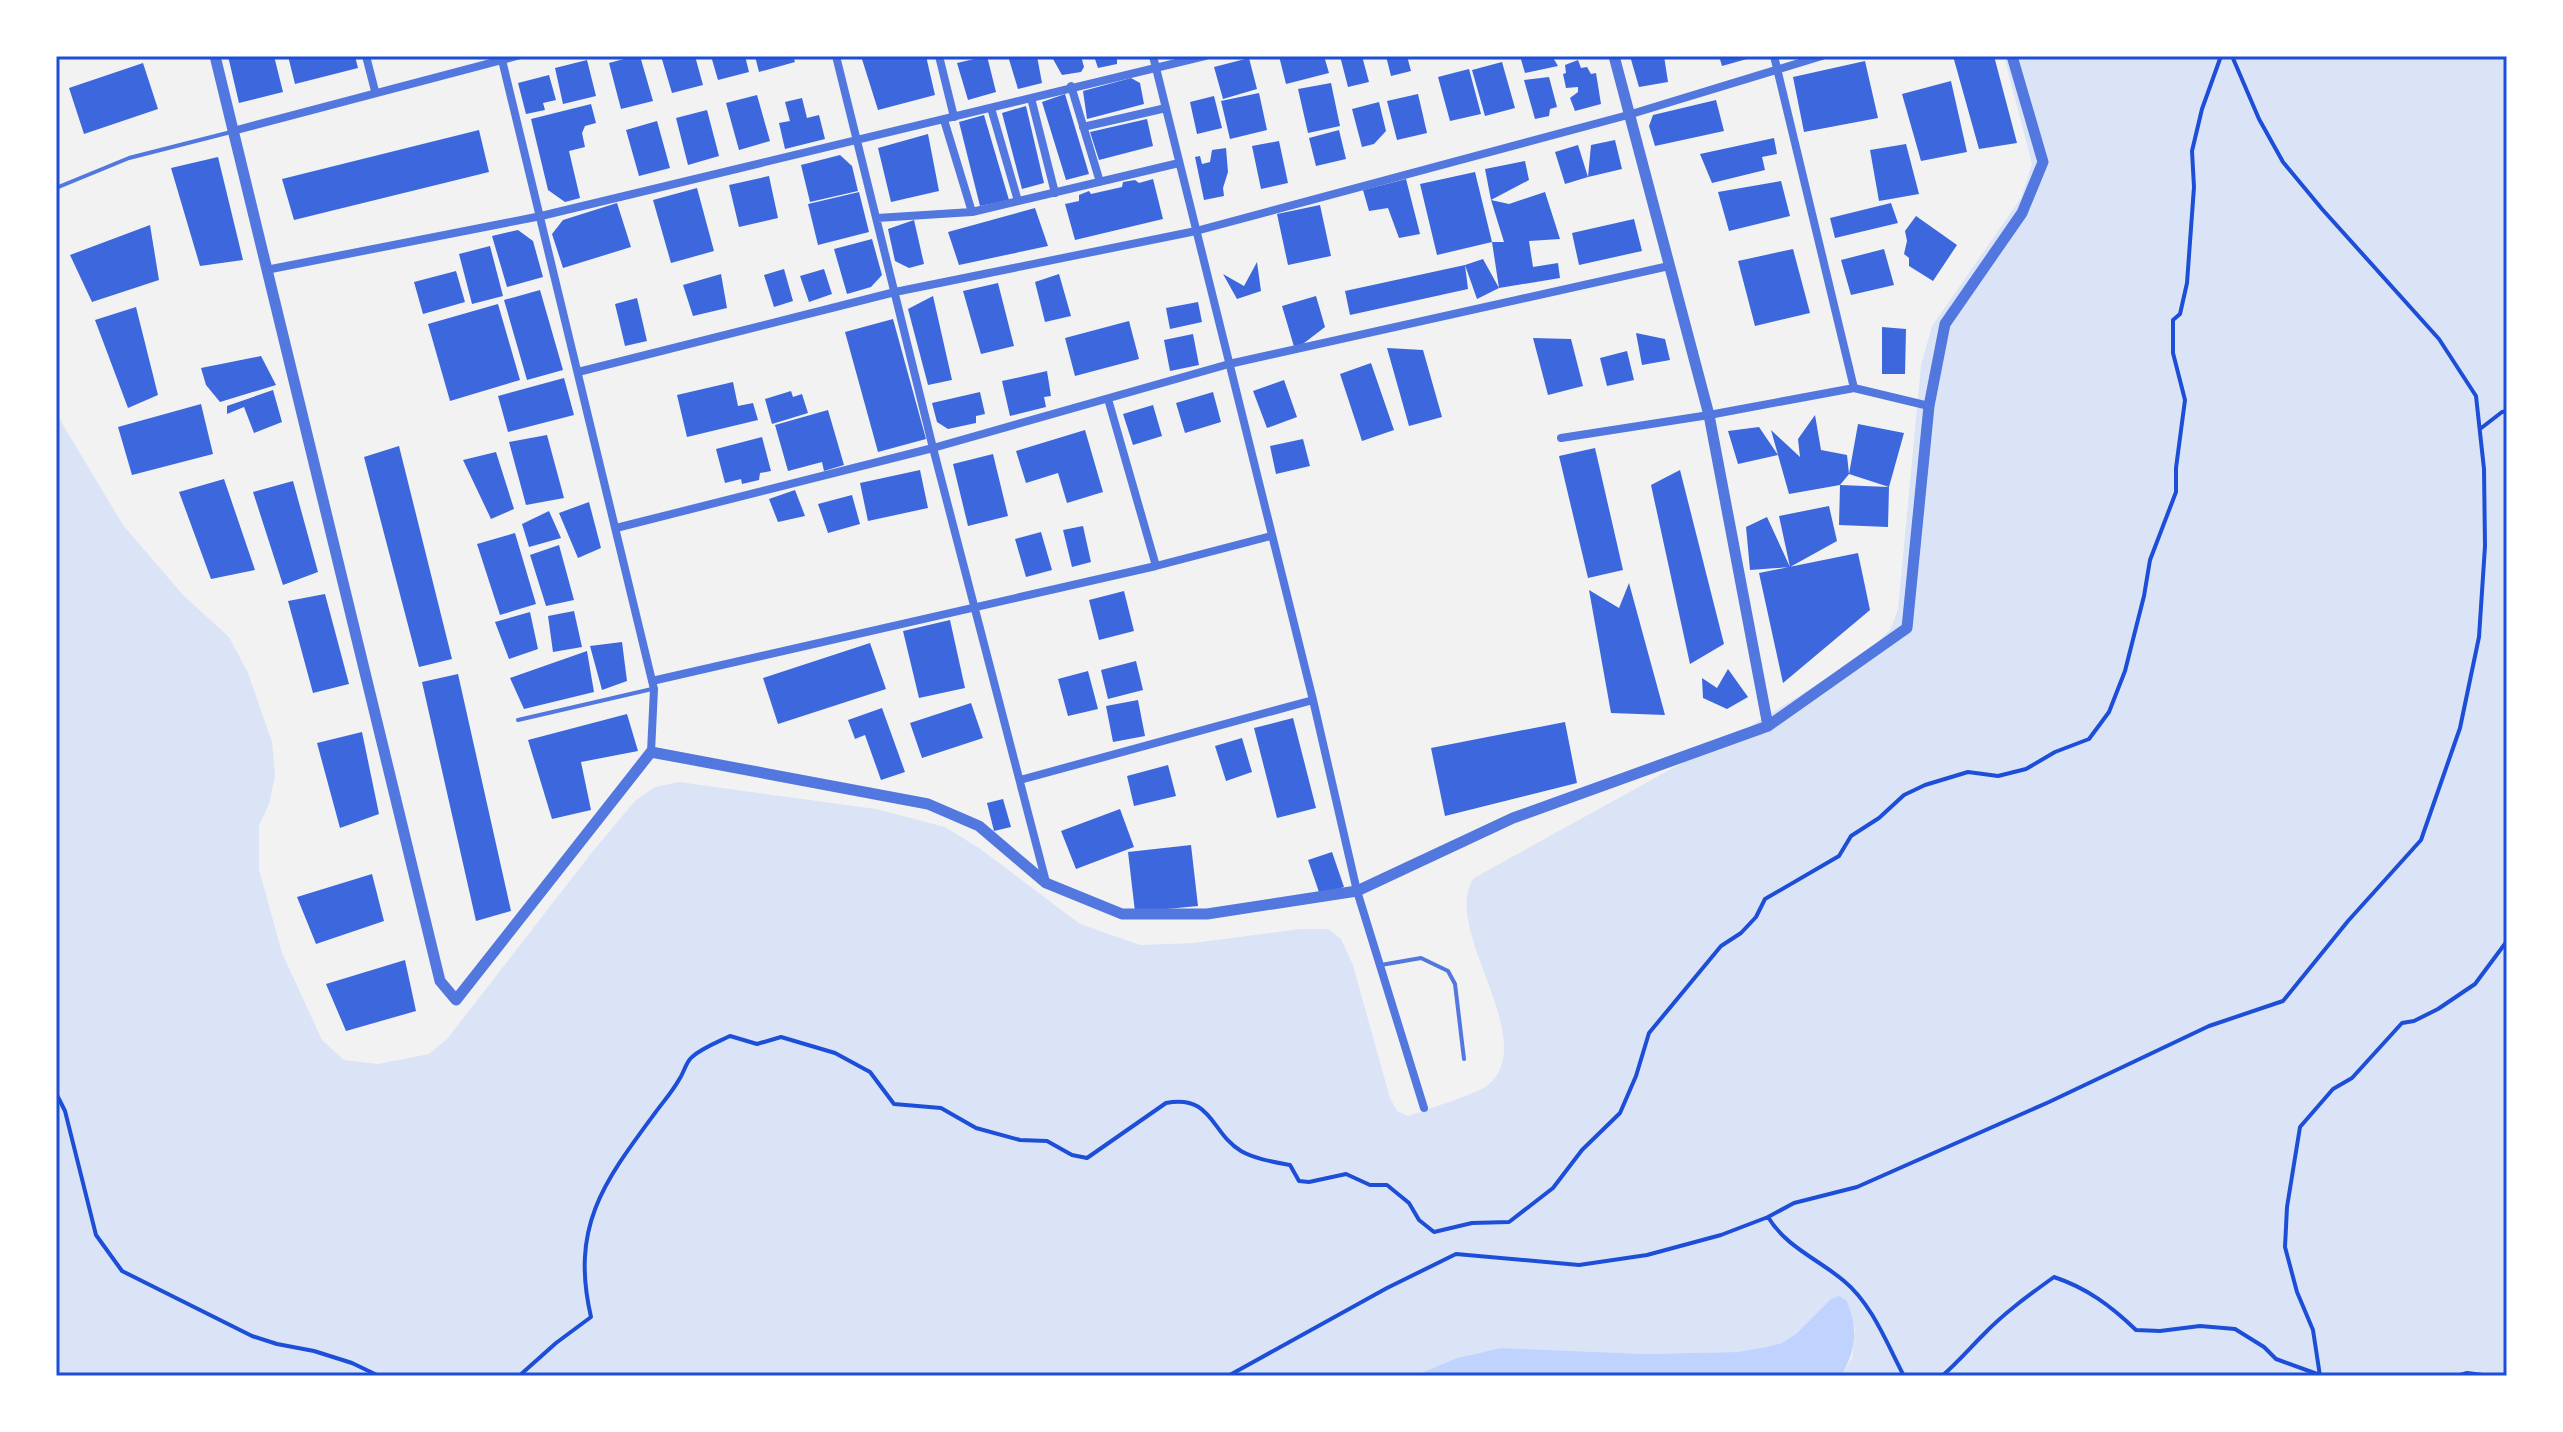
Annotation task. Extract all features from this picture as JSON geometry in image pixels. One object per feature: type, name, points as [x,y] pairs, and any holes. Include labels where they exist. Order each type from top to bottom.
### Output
[{"type":"street","points":[[215,56],[440,981],[456,1000],[651,752],[653,685],[502,60]]},
{"type":"street","points":[[366,56],[375,91]]},
{"type":"street","points":[[233,131],[375,91],[517,56]]},
{"type":"street","points":[[836,56],[933,448],[1046,883]]},
{"type":"street","points":[[939,56],[954,117]]},
{"type":"street","points":[[1153,56],[1313,700],[1357,891],[1424,1108]]},
{"type":"street","points":[[266,270],[541,216],[1205,56]]},
{"type":"street","points":[[1614,56],[1709,415],[1768,726]]},
{"type":"street","points":[[1774,56],[1854,388]]},
{"type":"street","points":[[578,372],[895,292],[1196,231],[1628,115],[1822,56]]},
{"type":"street","points":[[651,752],[928,804],[979,826],[1046,883],[1122,914],[1207,914],[1357,891],[1513,818],[1768,726],[1907,628],[1929,406],[1945,324],[2022,213],[2043,162],[2012,56]]},
{"type":"street","points":[[1071,86],[1100,182]]},
{"type":"street","points":[[1031,98],[1055,193]]},
{"type":"street","points":[[991,108],[1018,201]]},
{"type":"street","points":[[1083,127],[1166,108]]},
{"type":"street","points":[[944,120],[972,212]]},
{"type":"street","points":[[877,218],[972,212],[1179,163]]},
{"type":"street","points":[[616,528],[933,448],[1229,364],[1669,266]]},
{"type":"street","points":[[1561,438],[1854,388],[1929,406]]},
{"type":"street","points":[[1108,399],[1156,566]]},
{"type":"street","points":[[653,685],[1271,536]]},
{"type":"street","points":[[1020,780],[1313,700]]},
{"type":"lane","points":[[56,188],[129,158],[233,131]]},
{"type":"lane","points":[[518,720],[653,685]]},
{"type":"lane","points":[[1380,965],[1421,958],[1448,971],[1455,984],[1464,1059]]},
{"type":"path","points":[[519,1376],[591,1317],[586,1296],[585,1253],[597,1199],[620,1160],[679,1080],[690,1058],[730,1036],[757,1044],[781,1037],[835,1053],[870,1072],[894,1104],[941,1108],[976,1128],[1020,1140],[1047,1141],[1072,1155],[1087,1158],[1166,1103],[1181,1100],[1200,1107],[1240,1150],[1268,1161],[1290,1165],[1299,1181],[1309,1182],[1346,1174],[1370,1185],[1387,1185],[1409,1203],[1419,1220],[1434,1232],[1472,1223],[1509,1222],[1527,1211],[1553,1188],[1582,1150],[1620,1113],[1636,1076],[1649,1033],[1721,946],[1741,933],[1756,917],[1765,899],[1839,856],[1851,836],[1879,818],[1904,795],[1968,772],[1998,776],[2026,769],[2055,752],[2089,739],[2109,712],[2134,645],[2150,560],[2176,492],[2185,400],[2173,353],[2173,320],[2180,314],[2187,283],[2194,187],[2192,151],[2202,109],[2221,56]]},
{"type":"path","points":[[1228,1376],[1387,1288],[1456,1254],[1579,1265],[1647,1255],[1721,1235],[1794,1203],[1857,1187],[2049,1102],[2209,1026],[2283,1001],[2348,921],[2421,840],[2460,728],[2479,637],[2485,546],[2484,469],[2476,396],[2439,339],[2283,162],[2259,119],[2232,56]]},
{"type":"path","points":[[2480,429],[2507,411]]},
{"type":"path","points":[[2321,1376],[2313,1330],[2297,1292],[2285,1247],[2287,1207],[2300,1127],[2333,1089],[2352,1078],[2402,1023],[2414,1021],[2438,1009],[2475,984],[2507,941]]},
{"type":"path","points":[[56,1093],[65,1111],[96,1235],[122,1271],[252,1336],[314,1351],[352,1363],[379,1376]]},
{"type":"path","points":[[1768,1217],[1778,1233],[1845,1282],[1862,1301],[1904,1376]]},
{"type":"path","points":[[1942,1376],[1993,1325],[2054,1277],[2076,1285],[2110,1305],[2136,1330],[2160,1331],[2200,1326],[2235,1329],[2264,1347],[2276,1359],[2321,1376]]},
{"type":"path","points":[[2457,1376],[2467,1373],[2491,1376]]},
{"type":"shaded area","points":[[2004,56],[2507,56],[2507,1376],[1841,1376],[1852,1358],[1855,1328],[1831,1299],[1796,1334],[1782,1343],[1766,1347],[1737,1352],[1646,1354],[1501,1348],[1457,1358],[1414,1376],[56,1376],[56,413],[123,525],[183,595],[229,637],[248,673],[272,742],[275,776],[269,804],[259,826],[259,869],[282,953],[322,1040],[344,1060],[378,1064],[429,1054],[447,1039],[635,801],[655,787],[679,782],[876,809],[945,827],[979,848],[1080,924],[1140,945],[1193,943],[1300,929],[1328,929],[1341,939],[1353,965],[1390,1098],[1397,1111],[1408,1116],[1482,1089],[1501,1065],[1504,1040],[1498,1012],[1469,925],[1467,899],[1474,878],[1734,737],[1865,654],[1890,630],[1898,609],[1921,365],[1932,326],[2021,198],[2032,164]]},
{"type":"water","points":[[1839,1296],[1846,1300],[1854,1329],[1853,1348],[1841,1376],[1414,1376],[1457,1358],[1501,1348],[1646,1354],[1737,1352],[1766,1347],[1782,1343],[1796,1334],[1831,1299]]},
{"type":"building","points":[[228,56],[274,56],[283,92],[239,103]]},
{"type":"building","points":[[288,56],[355,56],[358,68],[295,84]]},
{"type":"building","points":[[640,56],[653,101],[621,109],[609,63]]},
{"type":"building","points":[[661,56],[695,56],[703,85],[672,93]]},
{"type":"building","points":[[711,56],[745,56],[749,72],[718,80]]},
{"type":"building","points":[[755,56],[793,56],[795,62],[759,72]]},
{"type":"building","points":[[861,56],[926,56],[935,95],[878,110]]},
{"type":"building","points":[[987,56],[996,92],[968,100],[957,63]]},
{"type":"building","points":[[1008,56],[1037,56],[1042,83],[1018,89]]},
{"type":"building","points":[[1081,56],[1084,67],[1081,72],[1062,75],[1053,59]]},
{"type":"building","points":[[1094,56],[1117,56],[1117,64],[1098,68]]},
{"type":"building","points":[[1279,56],[1324,56],[1329,73],[1286,84]]},
{"type":"building","points":[[1340,56],[1362,56],[1369,82],[1348,87]]},
{"type":"building","points":[[1386,56],[1407,56],[1411,71],[1391,76]]},
{"type":"building","points":[[1520,56],[1552,56],[1558,66],[1525,73]]},
{"type":"building","points":[[1630,56],[1664,56],[1668,82],[1639,87]]},
{"type":"building","points":[[1719,56],[1754,56],[1754,57],[1722,66]]},
{"type":"building","points":[[1953,56],[1994,56],[2017,143],[1979,149]]},
{"type":"building","points":[[1249,58],[1257,89],[1223,99],[1214,67]]},
{"type":"building","points":[[587,60],[596,96],[563,104],[555,68]]},
{"type":"building","points":[[1578,60],[1581,68],[1587,67],[1591,74],[1596,73],[1601,104],[1575,111],[1570,98],[1578,92],[1578,87],[1566,88],[1563,74],[1566,73],[1565,65]]},
{"type":"building","points":[[1865,61],[1878,118],[1804,132],[1793,77]]},
{"type":"building","points":[[1502,62],[1515,108],[1485,116],[1472,70]]},
{"type":"building","points":[[143,63],[158,109],[84,134],[69,88]]},
{"type":"building","points":[[1469,69],[1481,114],[1450,121],[1438,77]]},
{"type":"building","points":[[549,75],[556,100],[543,103],[545,110],[526,114],[518,83]]},
{"type":"building","points":[[1549,77],[1557,107],[1550,109],[1549,116],[1535,119],[1524,80]]},
{"type":"building","points":[[1131,78],[1140,83],[1144,104],[1087,119],[1083,91]]},
{"type":"building","points":[[1951,81],[1967,152],[1921,161],[1902,94]]},
{"type":"building","points":[[1331,83],[1340,126],[1308,133],[1298,89]]},
{"type":"building","points":[[1259,93],[1267,130],[1230,139],[1221,101]]},
{"type":"building","points":[[1065,94],[1089,174],[1066,180],[1042,102]]},
{"type":"building","points":[[1418,94],[1427,133],[1397,140],[1387,101]]},
{"type":"building","points":[[757,95],[770,141],[739,150],[726,103]]},
{"type":"building","points":[[1214,96],[1222,128],[1197,134],[1190,102]]},
{"type":"building","points":[[802,98],[807,118],[819,115],[825,139],[785,149],[779,123],[790,121],[785,102]]},
{"type":"building","points":[[1716,100],[1724,131],[1655,146],[1649,126],[1653,115]]},
{"type":"building","points":[[1379,102],[1386,131],[1374,144],[1362,147],[1352,109]]},
{"type":"building","points":[[591,104],[596,123],[585,126],[582,133],[585,147],[569,151],[580,198],[565,202],[548,190],[531,119]]},
{"type":"building","points":[[1026,106],[1044,183],[1022,189],[1002,113]]},
{"type":"building","points":[[707,110],[719,156],[688,165],[676,118]]},
{"type":"building","points":[[984,115],[1009,200],[980,206],[959,122]]},
{"type":"building","points":[[1147,119],[1153,146],[1099,160],[1090,132]]},
{"type":"building","points":[[657,121],[670,168],[639,176],[626,130]]},
{"type":"building","points":[[479,130],[489,172],[294,220],[282,179]]},
{"type":"building","points":[[1339,130],[1346,159],[1316,166],[1309,138]]},
{"type":"building","points":[[928,134],[939,191],[891,202],[878,148]]},
{"type":"building","points":[[1774,138],[1777,154],[1762,157],[1765,170],[1712,183],[1700,154]]},
{"type":"building","points":[[1615,140],[1622,169],[1588,177],[1591,145]]},
{"type":"building","points":[[1279,141],[1288,183],[1261,189],[1252,146]]},
{"type":"building","points":[[1906,144],[1919,194],[1879,201],[1870,150]]},
{"type":"building","points":[[1578,145],[1588,177],[1565,184],[1555,152]]},
{"type":"building","points":[[1226,148],[1228,172],[1224,196],[1204,200],[1195,157],[1200,156],[1202,164],[1210,162],[1212,150]]},
{"type":"building","points":[[840,155],[852,166],[858,191],[810,202],[801,165]]},
{"type":"building","points":[[218,157],[243,260],[200,266],[171,168]]},
{"type":"building","points":[[1525,161],[1529,180],[1491,200],[1485,169]]},
{"type":"building","points":[[1475,172],[1492,242],[1437,255],[1420,184]]},
{"type":"building","points":[[769,176],[778,218],[739,227],[729,185]]},
{"type":"building","points":[[1153,179],[1163,219],[1075,240],[1065,204],[1079,201],[1079,195],[1089,191],[1091,194],[1122,187],[1123,182],[1135,180],[1139,183]]},
{"type":"building","points":[[1406,179],[1420,234],[1399,238],[1388,208],[1369,211],[1363,190]]},
{"type":"building","points":[[1781,181],[1790,216],[1729,231],[1718,192]]},
{"type":"building","points":[[697,188],[714,251],[671,263],[653,200]]},
{"type":"building","points":[[859,192],[869,232],[818,245],[808,204]]},
{"type":"building","points":[[1545,192],[1560,239],[1529,241],[1533,267],[1558,263],[1560,278],[1499,288],[1492,242],[1504,242],[1491,200],[1509,204]]},
{"type":"building","points":[[617,203],[631,247],[563,268],[552,234],[563,220]]},
{"type":"building","points":[[1891,203],[1898,223],[1835,238],[1830,218]]},
{"type":"building","points":[[1320,205],[1331,256],[1288,265],[1277,214]]},
{"type":"building","points":[[1035,208],[1048,246],[959,265],[948,232]]},
{"type":"building","points":[[1916,216],[1957,245],[1933,281],[1909,266],[1909,258],[1904,254],[1907,241],[1905,231]]},
{"type":"building","points":[[1634,219],[1642,251],[1579,265],[1572,233]]},
{"type":"building","points":[[914,220],[924,264],[909,268],[895,261],[888,229]]},
{"type":"building","points":[[150,225],[159,280],[92,302],[70,255]]},
{"type":"building","points":[[518,230],[533,241],[543,277],[507,287],[492,236]]},
{"type":"building","points":[[872,239],[882,275],[871,287],[847,294],[834,249]]},
{"type":"building","points":[[490,246],[503,296],[472,304],[459,254]]},
{"type":"building","points":[[1793,249],[1810,313],[1755,326],[1738,261]]},
{"type":"building","points":[[1884,249],[1894,285],[1851,295],[1841,260]]},
{"type":"building","points":[[1483,259],[1499,288],[1477,299],[1465,265]]},
{"type":"building","points":[[1257,262],[1261,291],[1237,299],[1223,274],[1244,286]]},
{"type":"building","points":[[1465,265],[1468,289],[1350,315],[1345,291]]},
{"type":"building","points":[[784,269],[793,301],[774,307],[764,275]]},
{"type":"building","points":[[824,269],[832,294],[809,302],[800,276]]},
{"type":"building","points":[[456,271],[465,302],[423,314],[414,282]]},
{"type":"building","points":[[721,274],[727,308],[693,316],[683,285]]},
{"type":"building","points":[[1059,274],[1071,316],[1045,322],[1035,282]]},
{"type":"building","points":[[998,283],[1014,346],[981,354],[963,291]]},
{"type":"building","points":[[540,290],[563,370],[527,380],[504,300]]},
{"type":"building","points":[[933,296],[952,380],[928,385],[908,309]]},
{"type":"building","points":[[1316,296],[1325,327],[1295,350],[1282,306]]},
{"type":"building","points":[[637,298],[647,341],[625,346],[615,304]]},
{"type":"building","points":[[1198,302],[1202,322],[1170,329],[1166,308]]},
{"type":"building","points":[[498,304],[520,380],[450,401],[428,324]]},
{"type":"building","points":[[136,307],[158,395],[128,408],[95,320]]},
{"type":"building","points":[[893,319],[926,439],[878,452],[845,332]]},
{"type":"building","points":[[1129,321],[1139,359],[1075,376],[1065,338]]},
{"type":"building","points":[[1882,327],[1906,329],[1905,374],[1882,374]]},
{"type":"building","points":[[1636,333],[1665,339],[1670,360],[1642,365]]},
{"type":"building","points":[[1193,334],[1199,365],[1170,371],[1164,340]]},
{"type":"building","points":[[1533,338],[1571,339],[1583,386],[1548,395]]},
{"type":"building","points":[[1387,348],[1423,350],[1442,417],[1409,426]]},
{"type":"building","points":[[1627,351],[1634,380],[1607,386],[1600,358]]},
{"type":"building","points":[[261,356],[276,385],[220,402],[206,385],[201,368]]},
{"type":"building","points":[[1371,363],[1394,430],[1362,441],[1340,374]]},
{"type":"building","points":[[1047,371],[1051,396],[1044,397],[1046,407],[1010,416],[1002,381]]},
{"type":"building","points":[[564,378],[574,415],[508,432],[498,396]]},
{"type":"building","points":[[1284,380],[1297,417],[1267,428],[1253,391]]},
{"type":"building","points":[[733,382],[738,406],[753,403],[758,420],[687,437],[677,395]]},
{"type":"building","points":[[273,390],[282,422],[254,433],[244,407],[227,414],[227,406]]},
{"type":"building","points":[[791,391],[793,397],[802,394],[808,413],[772,424],[765,399]]},
{"type":"building","points":[[980,392],[985,414],[976,416],[976,423],[948,429],[937,422],[932,403]]},
{"type":"building","points":[[1213,392],[1221,422],[1185,433],[1176,403]]},
{"type":"building","points":[[201,404],[213,454],[132,475],[118,427]]},
{"type":"building","points":[[1153,405],[1162,436],[1133,445],[1123,414]]},
{"type":"building","points":[[828,410],[844,465],[824,471],[822,462],[788,471],[775,425]]},
{"type":"building","points":[[1815,415],[1821,450],[1847,455],[1849,474],[1840,485],[1789,494],[1771,430],[1800,457],[1798,439]]},
{"type":"building","points":[[1858,424],[1904,433],[1889,487],[1849,474]]},
{"type":"building","points":[[1759,427],[1778,455],[1738,464],[1728,431]]},
{"type":"building","points":[[1085,430],[1103,492],[1067,503],[1058,473],[1026,483],[1016,451]]},
{"type":"building","points":[[547,435],[564,498],[526,505],[509,442]]},
{"type":"building","points":[[762,437],[771,471],[760,473],[759,480],[742,484],[741,479],[725,483],[716,449]]},
{"type":"building","points":[[1303,439],[1310,466],[1276,474],[1270,446]]},
{"type":"building","points":[[399,446],[452,659],[419,667],[364,457]]},
{"type":"building","points":[[1595,448],[1623,570],[1588,578],[1559,456]]},
{"type":"building","points":[[496,452],[514,509],[491,519],[463,460]]},
{"type":"building","points":[[993,454],[1008,516],[968,526],[953,464]]},
{"type":"building","points":[[920,470],[928,508],[868,521],[860,483]]},
{"type":"building","points":[[1680,470],[1724,644],[1690,664],[1651,485]]},
{"type":"building","points":[[224,479],[255,570],[211,579],[179,492]]},
{"type":"building","points":[[293,481],[318,572],[283,585],[253,492]]},
{"type":"building","points":[[1840,485],[1889,487],[1888,527],[1839,525]]},
{"type":"building","points":[[795,490],[805,516],[778,522],[769,499]]},
{"type":"building","points":[[852,495],[860,524],[828,533],[818,504]]},
{"type":"building","points":[[589,502],[601,548],[578,558],[559,513]]},
{"type":"building","points":[[1829,506],[1837,541],[1790,567],[1779,516]]},
{"type":"building","points":[[549,511],[561,538],[529,547],[522,524]]},
{"type":"building","points":[[1767,517],[1790,567],[1750,570],[1746,527]]},
{"type":"building","points":[[1083,526],[1091,562],[1072,567],[1063,530]]},
{"type":"building","points":[[1041,532],[1052,570],[1026,577],[1015,539]]},
{"type":"building","points":[[515,533],[536,604],[500,615],[477,544]]},
{"type":"building","points":[[559,545],[574,600],[546,606],[530,555]]},
{"type":"building","points":[[1858,553],[1870,610],[1783,683],[1759,573]]},
{"type":"building","points":[[1629,583],[1665,715],[1611,713],[1589,590],[1619,608]]},
{"type":"building","points":[[1124,591],[1134,631],[1099,640],[1089,600]]},
{"type":"building","points":[[325,594],[349,684],[313,693],[288,601]]},
{"type":"building","points":[[574,611],[582,647],[553,652],[548,616]]},
{"type":"building","points":[[530,612],[538,649],[509,659],[495,622]]},
{"type":"building","points":[[950,620],[965,688],[919,698],[903,631]]},
{"type":"building","points":[[622,642],[627,681],[602,690],[590,646]]},
{"type":"building","points":[[870,643],[886,689],[778,724],[763,678]]},
{"type":"building","points":[[587,651],[594,692],[524,709],[510,678]]},
{"type":"building","points":[[1136,661],[1143,690],[1108,699],[1101,670]]},
{"type":"building","points":[[1728,669],[1748,697],[1727,709],[1703,698],[1702,678],[1717,688]]},
{"type":"building","points":[[1088,671],[1098,709],[1068,716],[1058,679]]},
{"type":"building","points":[[458,674],[511,911],[476,921],[422,682]]},
{"type":"building","points":[[1138,700],[1145,736],[1113,742],[1106,706]]},
{"type":"building","points":[[971,703],[983,738],[922,758],[910,723]]},
{"type":"building","points":[[882,708],[905,772],[881,780],[865,735],[855,739],[848,720]]},
{"type":"building","points":[[627,714],[638,751],[581,762],[591,810],[552,819],[528,740]]},
{"type":"building","points":[[1293,718],[1316,808],[1277,818],[1254,728]]},
{"type":"building","points":[[1565,722],[1577,783],[1445,816],[1431,748]]},
{"type":"building","points":[[362,732],[379,814],[340,828],[317,743]]},
{"type":"building","points":[[1242,738],[1252,772],[1226,781],[1215,746]]},
{"type":"building","points":[[1168,765],[1176,796],[1134,806],[1127,776]]},
{"type":"building","points":[[1003,799],[1011,827],[994,831],[987,803]]},
{"type":"building","points":[[1120,809],[1134,847],[1076,869],[1061,831]]},
{"type":"building","points":[[1191,845],[1198,906],[1135,912],[1128,852]]},
{"type":"building","points":[[1332,852],[1344,887],[1320,895],[1308,860]]},
{"type":"building","points":[[372,874],[384,921],[316,944],[297,897]]},
{"type":"building","points":[[405,960],[416,1011],[346,1031],[326,984]]}]
